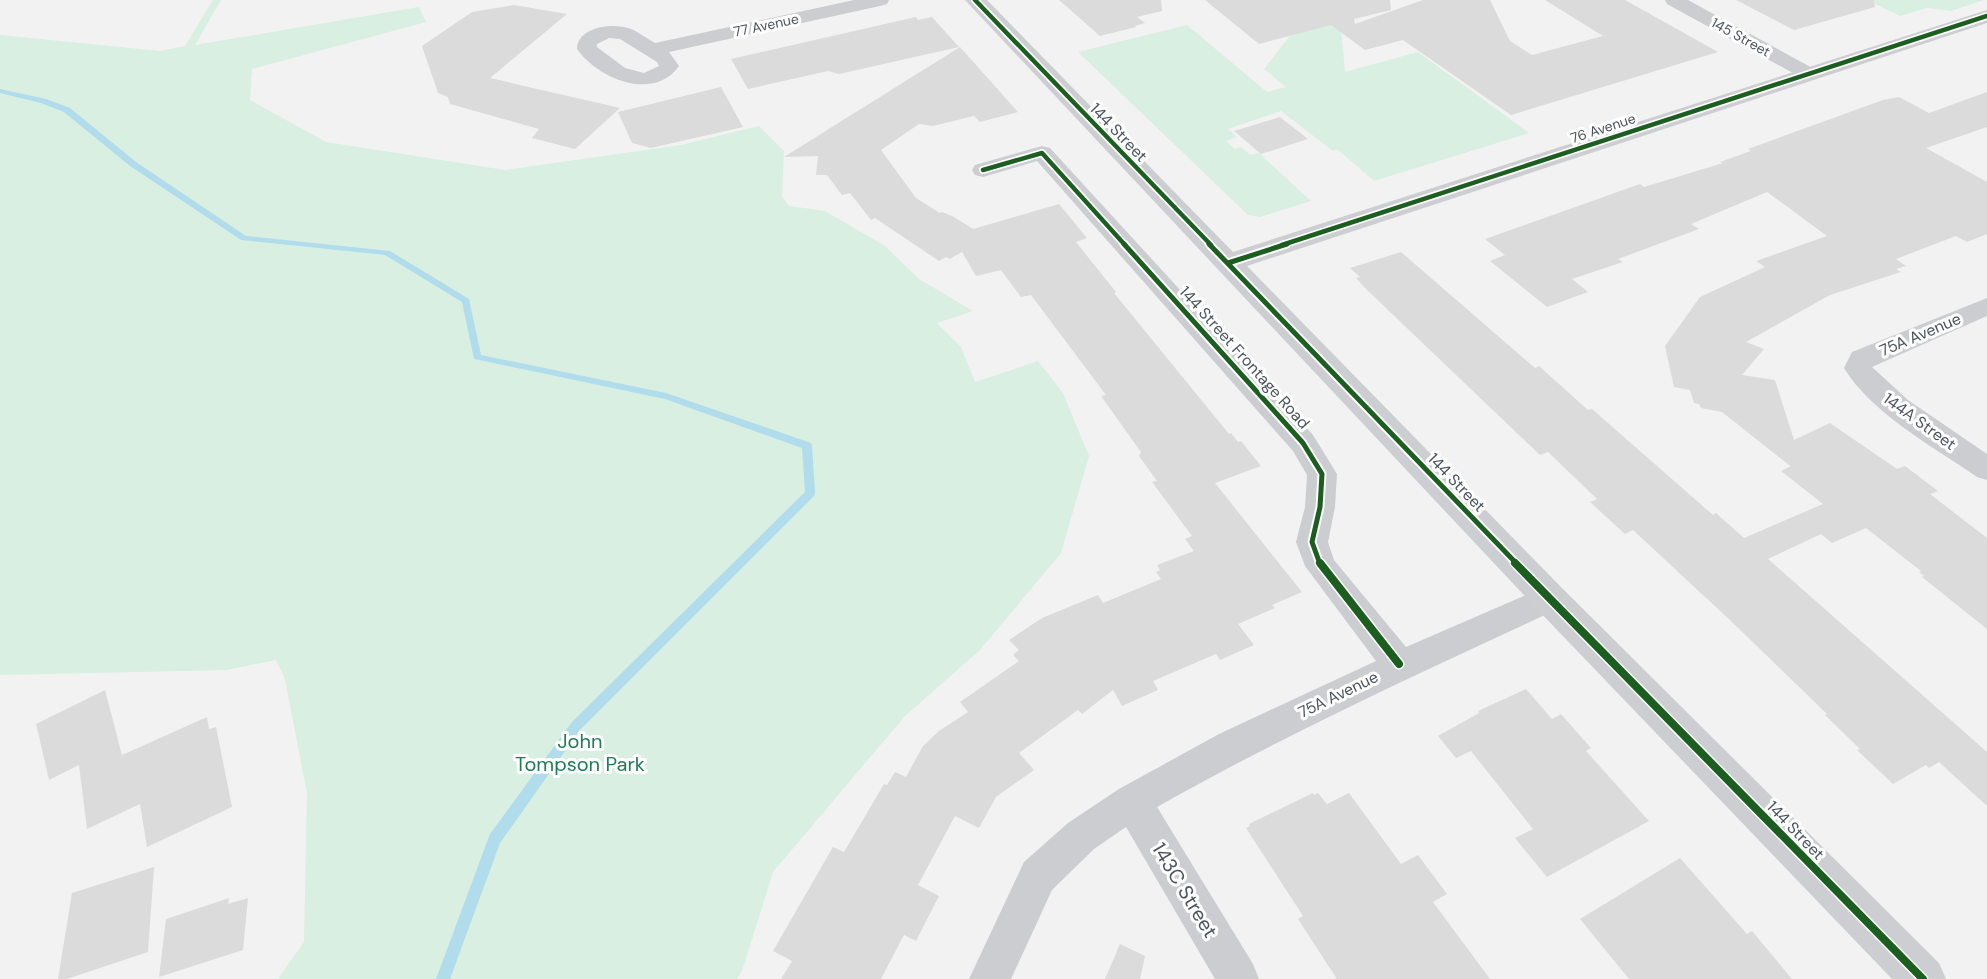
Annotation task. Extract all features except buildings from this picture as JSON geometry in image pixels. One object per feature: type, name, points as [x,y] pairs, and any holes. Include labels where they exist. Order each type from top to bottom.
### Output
[{"type":"main road","name":"144 Street","points":[[975,0],[1549,598],[1923,979]]},
{"type":"main road","name":"76 Avenue","points":[[1227,262],[1987,16]]},
{"type":"street","name":"77 Avenue","points":[[652,50],[880,0]]},
{"type":"street","name":"145 Street","points":[[1674,0],[1809,74]]},
{"type":"street","name":"144 Street Frontage Road","points":[[983,170],[1042,153],[1303,443],[1322,474],[1320,507],[1312,542],[1322,566],[1399,664]]},
{"type":"street","name":"75A Avenue","points":[[1858,368],[1862,359],[1987,306]]},
{"type":"street","name":"144A Street","points":[[1858,368],[1864,379],[1987,469]]},
{"type":"street","name":"75A Avenue","points":[[990,979],[1038,876],[1081,836],[1132,801],[1232,746],[1399,664],[1549,598]]},
{"type":"street","name":"143C Street","points":[[1132,801],[1238,979]]},
{"type":"green space","name":"John Tompson Park","points":[[213,0],[221,0],[195,45],[419,7],[426,22],[252,69],[250,100],[326,142],[505,170],[681,145],[759,126],[784,151],[782,197],[789,206],[825,211],[885,246],[919,279],[973,311],[937,323],[961,347],[975,382],[1038,361],[1063,393],[1089,456],[1061,553],[979,651],[905,716],[773,872],[742,971],[737,979],[278,979],[304,942],[307,794],[285,679],[276,660],[227,670],[0,675],[0,35],[160,51],[185,46]]},
{"type":"green space","points":[[1867,0],[1984,0],[1951,11],[1927,8],[1900,16]]},
{"type":"green space","points":[[1315,4],[1339,7],[1345,72],[1418,52],[1529,133],[1374,181],[1337,149],[1333,151],[1281,111],[1228,129],[1237,137],[1226,141],[1235,149],[1241,147],[1250,155],[1259,153],[1311,201],[1260,217],[1248,215],[1078,52],[1187,25],[1267,92],[1286,87],[1264,69]]},
{"type":"waterway","points":[[0,91],[43,101],[67,110],[133,164],[244,238],[387,253],[466,301],[477,357],[666,396],[807,446],[810,493],[576,726],[495,839],[443,979]]},
{"type":"cycle path","points":[[975,0],[1549,598],[1923,979]]},
{"type":"cycle path","points":[[1228,263],[1987,16]]},
{"type":"cycle path","points":[[983,170],[1042,153],[1303,443],[1322,474],[1320,507],[1312,542],[1321,566],[1399,664]]}]
